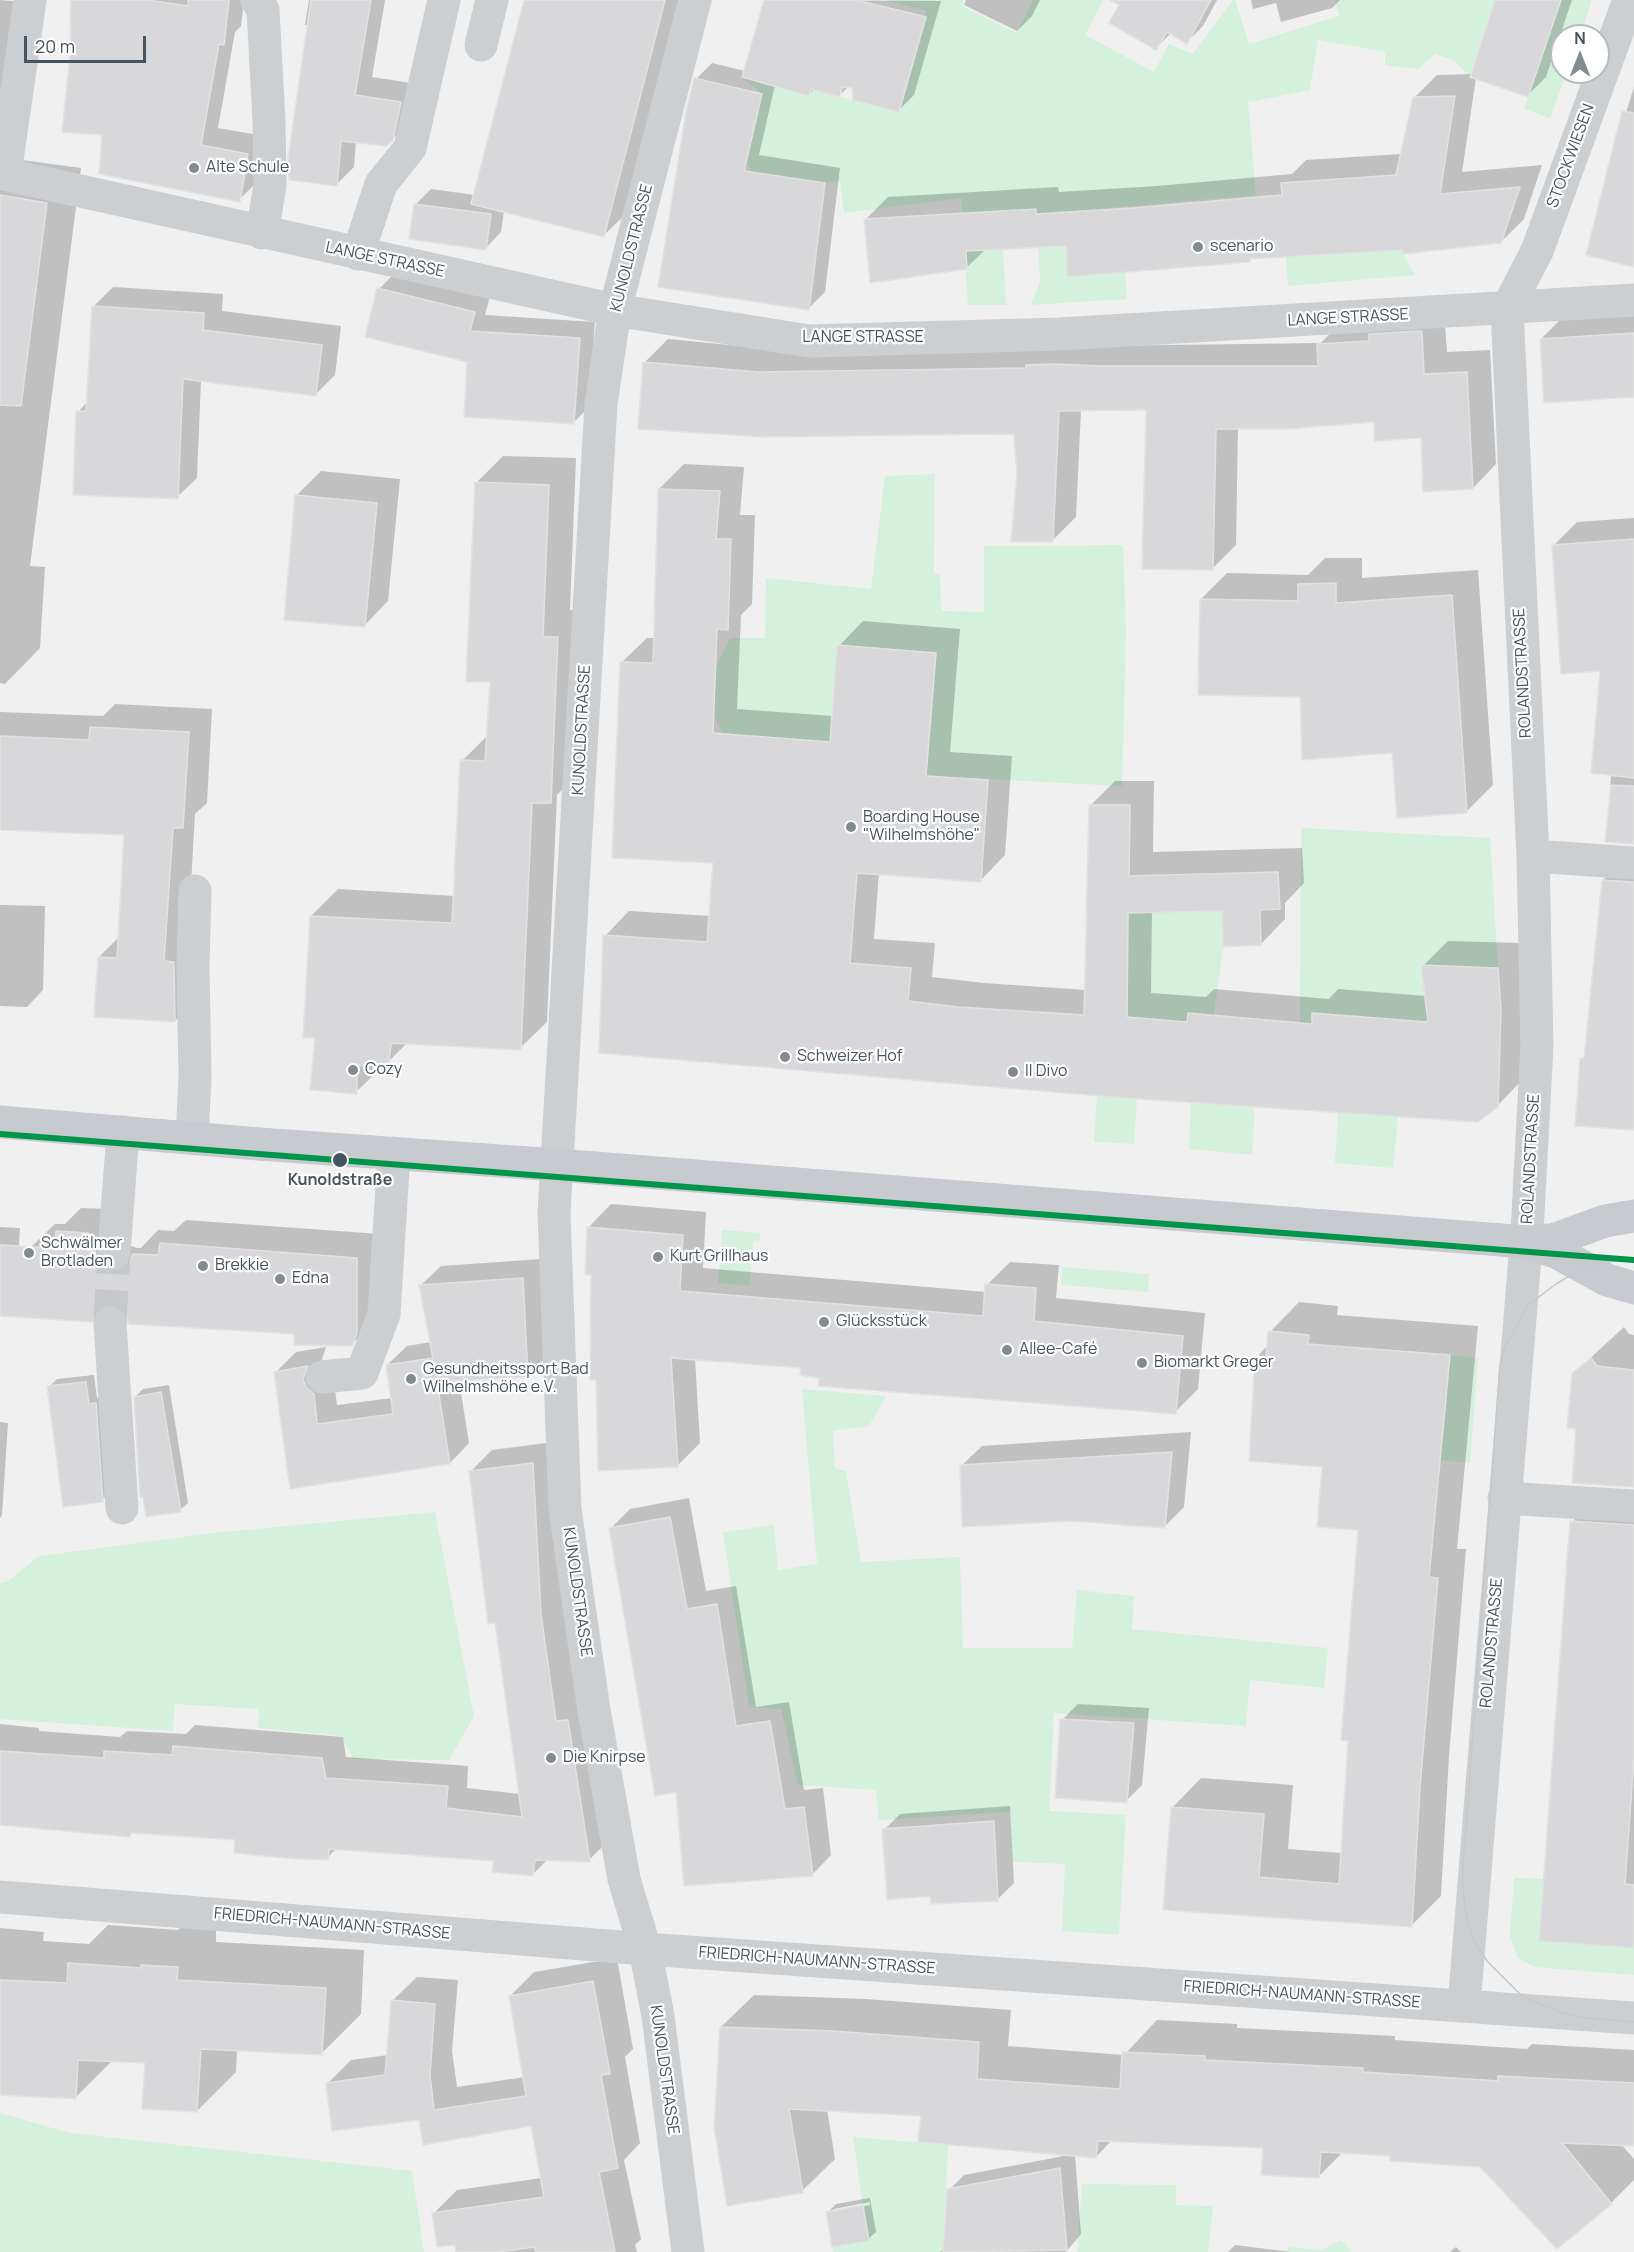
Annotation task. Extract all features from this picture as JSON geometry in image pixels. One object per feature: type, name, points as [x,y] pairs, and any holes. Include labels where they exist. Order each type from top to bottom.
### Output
[{"type":"main road","points":[[0,1122],[1526,1242],[1552,1240],[1605,1221],[1634,1216]]},
{"type":"main road","points":[[1526,1242],[1558,1253],[1607,1280],[1634,1287]]},
{"type":"street","points":[[2,173],[30,0]]},
{"type":"street","points":[[257,0],[263,10],[266,39],[270,186],[261,233]]},
{"type":"street","points":[[358,254],[381,184],[410,148],[444,0]]},
{"type":"street","points":[[481,45],[492,0]]},
{"type":"street","name":"KUNOLDSTRASSE","points":[[688,2252],[658,2016],[645,1949],[631,1906],[594,1710],[565,1509],[554,1213],[601,404],[615,310],[695,0]]},
{"type":"street","name":"STOCKWIESEN","points":[[1507,309],[1537,251],[1629,0]]},
{"type":"street","name":"LANGE STRASSE","points":[[2,173],[261,233],[615,310],[809,341],[1059,334],[1634,300]]},
{"type":"street","name":"ROLANDSTRASSE","points":[[1464,2006],[1526,1242],[1537,1046],[1533,856],[1507,309]]},
{"type":"street","points":[[1533,856],[1634,863]]},
{"type":"street","points":[[192,1138],[195,1078],[193,965],[195,891]]},
{"type":"street","points":[[114,1252],[123,1132]]},
{"type":"street","points":[[322,1377],[362,1373],[384,1314],[394,1153]]},
{"type":"street","points":[[110,1323],[122,1508]]},
{"type":"street","points":[[1504,1498],[1634,1506]]},
{"type":"street","name":"FRIEDRICH-NAUMANN-STRASSE","points":[[0,1897],[645,1949],[1634,2018]]},
{"type":"green space","points":[[885,0],[964,0],[962,6],[1017,33],[1033,0],[1103,0],[1085,35],[1154,72],[1169,44],[1193,54],[1233,0],[1235,0],[1249,44],[1339,16],[1335,0],[1495,0],[1470,77],[1454,60],[1435,54],[1418,69],[1385,65],[1385,52],[1318,40],[1310,90],[1248,102],[1256,195],[1064,212],[1068,276],[1125,273],[1127,299],[1031,305],[1040,281],[1036,209],[1001,211],[1006,305],[968,305],[961,198],[844,213],[840,181],[824,183],[752,172],[746,162],[762,94],[742,77],[809,95],[811,89],[898,112],[927,11]]},
{"type":"green space","points":[[1561,0],[1592,0],[1584,24],[1553,24]]},
{"type":"green space","points":[[1550,32],[1550,84],[1563,84],[1550,118],[1524,109]]},
{"type":"green space","points":[[1400,221],[1403,254],[1415,275],[1288,286],[1286,257],[1355,253],[1354,243]]},
{"type":"green space","points":[[935,474],[934,573],[940,575],[941,611],[984,612],[984,546],[1123,545],[1126,633],[1122,786],[926,776],[935,653],[837,645],[830,742],[723,734],[714,716],[716,666],[730,638],[765,638],[766,578],[871,589],[885,476]]},
{"type":"green space","points":[[1301,828],[1490,838],[1498,968],[1422,966],[1437,1049],[1405,1020],[1313,1013],[1312,1024],[1300,1023]]},
{"type":"green space","points":[[1222,911],[1223,947],[1214,1015],[1188,1013],[1187,1022],[1128,1017],[1128,913]]},
{"type":"green space","points":[[1097,1095],[1137,1098],[1134,1144],[1094,1142]]},
{"type":"green space","points":[[1191,1103],[1255,1106],[1252,1155],[1189,1149]]},
{"type":"green space","points":[[1338,1111],[1398,1117],[1393,1168],[1335,1163]]},
{"type":"green space","points":[[722,1230],[760,1233],[760,1240],[753,1241],[750,1286],[718,1283]]},
{"type":"green space","points":[[1062,1267],[1149,1274],[1148,1292],[1061,1285]]},
{"type":"green space","points":[[1450,1355],[1478,1358],[1470,1463],[1376,1455],[1379,1428],[1444,1433]]},
{"type":"green space","points":[[802,1389],[886,1396],[869,1426],[833,1431],[835,1468],[846,1471],[861,1562],[960,1557],[963,1648],[1072,1648],[1077,1590],[1134,1596],[1132,1629],[1328,1648],[1324,1688],[1250,1680],[1246,1726],[1054,1713],[1049,1811],[1126,1815],[1119,1935],[1062,1931],[1065,1864],[1012,1862],[1011,1812],[879,1820],[876,1790],[798,1785],[781,1709],[749,1707],[723,1532],[774,1525],[778,1570],[817,1564]]},
{"type":"green space","points":[[435,1512],[474,1716],[449,1760],[353,1759],[341,1736],[258,1728],[259,1709],[175,1704],[173,1731],[0,1719],[0,1583],[8,1581],[39,1556],[213,1533]]},
{"type":"green space","points":[[1514,1878],[1543,1879],[1540,1941],[1634,1948],[1634,1975],[1534,1967],[1517,1957],[1510,1936]]},
{"type":"green space","points":[[0,2113],[70,2133],[412,2171],[424,2252],[0,2252]]},
{"type":"green space","points":[[853,2137],[948,2145],[943,2252],[833,2252],[832,2247],[868,2240]]},
{"type":"green space","points":[[1082,2184],[1176,2185],[1176,2205],[1213,2206],[1208,2252],[1077,2252]]},
{"type":"green space","points":[[1341,2240],[1352,2252],[1288,2252],[1288,2247],[1321,2250]]},
{"type":"building","points":[[71,0],[148,0],[188,6],[188,0],[229,0],[224,45],[219,44],[201,145],[248,154],[240,202],[99,174],[102,135],[62,132],[70,55]]},
{"type":"building","points":[[311,0],[371,0],[355,95],[401,102],[393,140],[387,146],[341,141],[337,186],[289,180],[288,158]]},
{"type":"building","points":[[524,0],[665,0],[604,237],[471,204]]},
{"type":"building","points":[[764,0],[856,0],[926,17],[899,112],[853,100],[852,88],[842,87],[840,97],[811,89],[809,96],[742,77]]},
{"type":"building","points":[[1110,0],[1211,0],[1187,44],[1167,32],[1156,50],[1109,23],[1119,5]]},
{"type":"building","points":[[1495,0],[1561,0],[1553,24],[1550,24],[1550,32],[1528,97],[1470,77]]},
{"type":"building","points":[[694,78],[762,94],[744,171],[825,183],[809,310],[658,287],[686,112]]},
{"type":"building","points":[[1455,96],[1440,194],[1520,187],[1501,243],[1403,254],[1403,250],[1250,259],[1250,262],[1067,277],[1066,246],[966,251],[967,269],[870,283],[864,219],[1036,209],[1036,214],[1133,208],[1282,195],[1281,183],[1396,175],[1413,97]]},
{"type":"building","points":[[1622,111],[1634,113],[1634,267],[1586,255]]},
{"type":"building","points":[[0,195],[47,203],[21,406],[0,405]]},
{"type":"building","points":[[414,204],[491,214],[486,250],[409,239]]},
{"type":"building","points":[[377,288],[475,312],[470,331],[580,338],[574,424],[464,417],[467,362],[365,337]]},
{"type":"building","points":[[92,306],[204,313],[203,330],[322,345],[316,396],[183,379],[178,499],[73,495],[76,411],[86,411]]},
{"type":"building","points":[[1422,331],[1424,374],[1467,372],[1473,489],[1423,492],[1421,438],[1374,441],[1374,422],[1289,429],[1216,429],[1213,570],[1142,569],[1146,410],[1059,411],[1053,542],[1011,542],[1017,474],[1014,434],[763,437],[638,429],[643,362],[758,372],[1026,368],[1026,365],[1055,364],[1318,366],[1317,344],[1369,341],[1369,334]]},
{"type":"building","points":[[1634,333],[1634,397],[1544,403],[1540,339]]},
{"type":"building","points":[[475,482],[549,485],[543,637],[558,637],[551,803],[532,803],[521,1050],[391,1043],[389,1063],[357,1066],[357,1094],[310,1090],[315,1038],[303,1038],[310,916],[452,923],[460,760],[485,761],[490,682],[466,682]]},
{"type":"building","points":[[658,489],[720,491],[716,539],[731,539],[728,630],[717,629],[713,733],[830,742],[837,645],[936,653],[926,776],[988,780],[981,882],[857,873],[850,963],[911,968],[908,1001],[958,1007],[1084,1015],[1089,805],[1130,805],[1129,876],[1278,872],[1280,909],[1260,910],[1261,945],[1223,947],[1222,911],[1128,913],[1127,1017],[1187,1022],[1188,1013],[1312,1024],[1312,1013],[1428,1022],[1421,965],[1498,968],[1501,1009],[1498,1107],[1478,1122],[1123,1098],[599,1053],[603,935],[707,942],[713,863],[612,858],[620,662],[653,663]]},
{"type":"building","points":[[295,495],[377,503],[365,627],[284,620]]},
{"type":"building","points":[[1634,539],[1634,778],[1591,773],[1600,671],[1561,674],[1552,545]]},
{"type":"building","points":[[1336,583],[1336,603],[1452,595],[1467,813],[1397,818],[1392,753],[1302,760],[1300,697],[1198,695],[1200,599],[1298,601],[1298,584]]},
{"type":"building","points":[[90,727],[189,732],[183,828],[173,828],[164,961],[174,962],[175,1022],[94,1017],[98,957],[117,958],[124,835],[0,830],[0,736],[89,740]]},
{"type":"building","points":[[1611,785],[1634,786],[1634,844],[1605,842]]},
{"type":"building","points":[[1602,880],[1634,882],[1634,1130],[1575,1126],[1580,1058],[1584,1058]]},
{"type":"building","points":[[587,1227],[683,1235],[680,1291],[983,1316],[985,1284],[1036,1288],[1034,1321],[1183,1336],[1176,1414],[818,1386],[819,1378],[800,1375],[801,1368],[671,1358],[678,1467],[598,1471],[596,1380],[590,1380],[591,1275],[585,1275]]},
{"type":"building","points":[[56,1231],[88,1233],[87,1251],[95,1251],[97,1262],[104,1269],[112,1272],[122,1270],[129,1264],[133,1254],[158,1255],[160,1243],[357,1258],[357,1333],[352,1346],[294,1345],[294,1334],[129,1324],[125,1312],[109,1304],[99,1308],[92,1322],[0,1316],[0,1245],[55,1248]]},
{"type":"building","points":[[523,1278],[528,1377],[437,1382],[450,1464],[290,1489],[274,1372],[308,1366],[303,1379],[306,1387],[314,1394],[317,1424],[393,1414],[386,1365],[433,1358],[419,1285]]},
{"type":"building","points":[[1268,1331],[1309,1335],[1308,1344],[1450,1355],[1429,1577],[1438,1578],[1420,1787],[1412,1927],[1163,1910],[1171,1807],[1264,1814],[1259,1877],[1339,1884],[1348,1741],[1341,1740],[1358,1530],[1317,1527],[1322,1467],[1249,1461],[1255,1356],[1266,1357]]},
{"type":"building","points":[[1591,1358],[1597,1366],[1634,1370],[1634,1487],[1572,1483],[1576,1429],[1567,1428],[1572,1373]]},
{"type":"building","points":[[86,1382],[89,1404],[96,1403],[103,1502],[63,1507],[47,1386]]},
{"type":"building","points":[[161,1392],[181,1512],[146,1517],[143,1497],[140,1497],[134,1397]]},
{"type":"building","points":[[1172,1452],[1165,1528],[1070,1521],[962,1527],[960,1465]]},
{"type":"building","points":[[533,1463],[541,1614],[556,1721],[568,1720],[590,1862],[535,1860],[533,1876],[492,1872],[493,1861],[329,1849],[328,1860],[295,1859],[234,1853],[235,1840],[131,1833],[130,1837],[0,1825],[0,1751],[104,1758],[104,1751],[172,1755],[173,1746],[322,1758],[326,1778],[448,1786],[446,1808],[522,1817],[495,1623],[488,1624],[469,1471]]},
{"type":"building","points":[[670,1517],[687,1609],[717,1604],[736,1726],[770,1721],[785,1809],[804,1807],[813,1876],[684,1886],[676,1792],[655,1796],[609,1528]]},
{"type":"building","points":[[1570,1521],[1634,1525],[1634,1758],[1625,1884],[1634,1885],[1634,1948],[1539,1941]]},
{"type":"building","points":[[1060,1719],[1134,1723],[1127,1803],[1055,1798]]},
{"type":"building","points":[[994,1821],[998,1901],[931,1904],[930,1896],[887,1900],[882,1829]]},
{"type":"building","points":[[68,1963],[141,1968],[141,1965],[178,1967],[177,1980],[326,1988],[322,2055],[201,2049],[197,2112],[142,2109],[145,2063],[78,2060],[76,2099],[0,2095],[0,1980],[67,1983]]},
{"type":"building","points":[[593,1981],[610,2074],[601,2075],[618,2168],[599,2172],[615,2252],[536,2252],[534,2247],[499,2252],[456,2252],[455,2245],[437,2247],[432,2213],[544,2197],[531,2126],[423,2145],[419,2120],[332,2131],[326,2083],[385,2075],[391,2000],[435,2004],[430,2075],[434,2110],[526,2096],[509,1996]]},
{"type":"building","points":[[720,2027],[833,2031],[979,2042],[977,2079],[1120,2089],[1122,2052],[1205,2056],[1205,2060],[1363,2068],[1363,2072],[1498,2081],[1498,2076],[1634,2083],[1634,2146],[1562,2143],[1612,2204],[1557,2249],[1480,2167],[1390,2161],[1390,2156],[1321,2152],[1319,2178],[1261,2175],[1263,2148],[1098,2141],[1096,2158],[918,2142],[921,2116],[789,2109],[803,2193],[727,2206],[714,2127]]},
{"type":"building","points":[[1060,2168],[1067,2250],[943,2252],[947,2189]]},
{"type":"building","points":[[863,2205],[869,2241],[832,2247],[826,2212]]},
{"type":"tunnel","points":[[110,1323],[114,1253]]},
{"type":"tram line","points":[[1634,1261],[1614,1261],[1584,1267],[1528,1305],[1505,1347],[1500,1364],[1462,1881],[1466,1914],[1473,1939],[1487,1961],[1522,1996],[1559,2012],[1586,2018],[1634,2022]]},
{"type":"transit line","points":[[0,1134],[1634,1260]]},
{"type":"place","name":"Alte Schule","points":[[194,168]]},
{"type":"place","name":"scenario","points":[[1198,247]]},
{"type":"place","name":"Boarding House \"Wilhelmshöhe\"","points":[[851,827]]},
{"type":"place","name":"Schweizer Hof","points":[[785,1057]]},
{"type":"place","name":"Cozy","points":[[353,1070]]},
{"type":"place","name":"Il Divo","points":[[1013,1072]]},
{"type":"place","name":"Kunoldstraße","points":[[340,1160]]},
{"type":"place","name":"Schwälmer Brotladen","points":[[29,1253]]},
{"type":"place","name":"Kurt Grillhaus","points":[[658,1257]]},
{"type":"place","name":"Brekkie","points":[[203,1266]]},
{"type":"place","name":"Edna","points":[[280,1279]]},
{"type":"place","name":"Glücksstück","points":[[824,1322]]},
{"type":"place","name":"Allee-Café","points":[[1007,1350]]},
{"type":"place","name":"Biomarkt Greger","points":[[1142,1363]]},
{"type":"place","name":"Gesundheitssport Bad Wilhelmshöhe e.V.","points":[[411,1379]]},
{"type":"place","name":"Die Knirpse","points":[[551,1758]]}]
